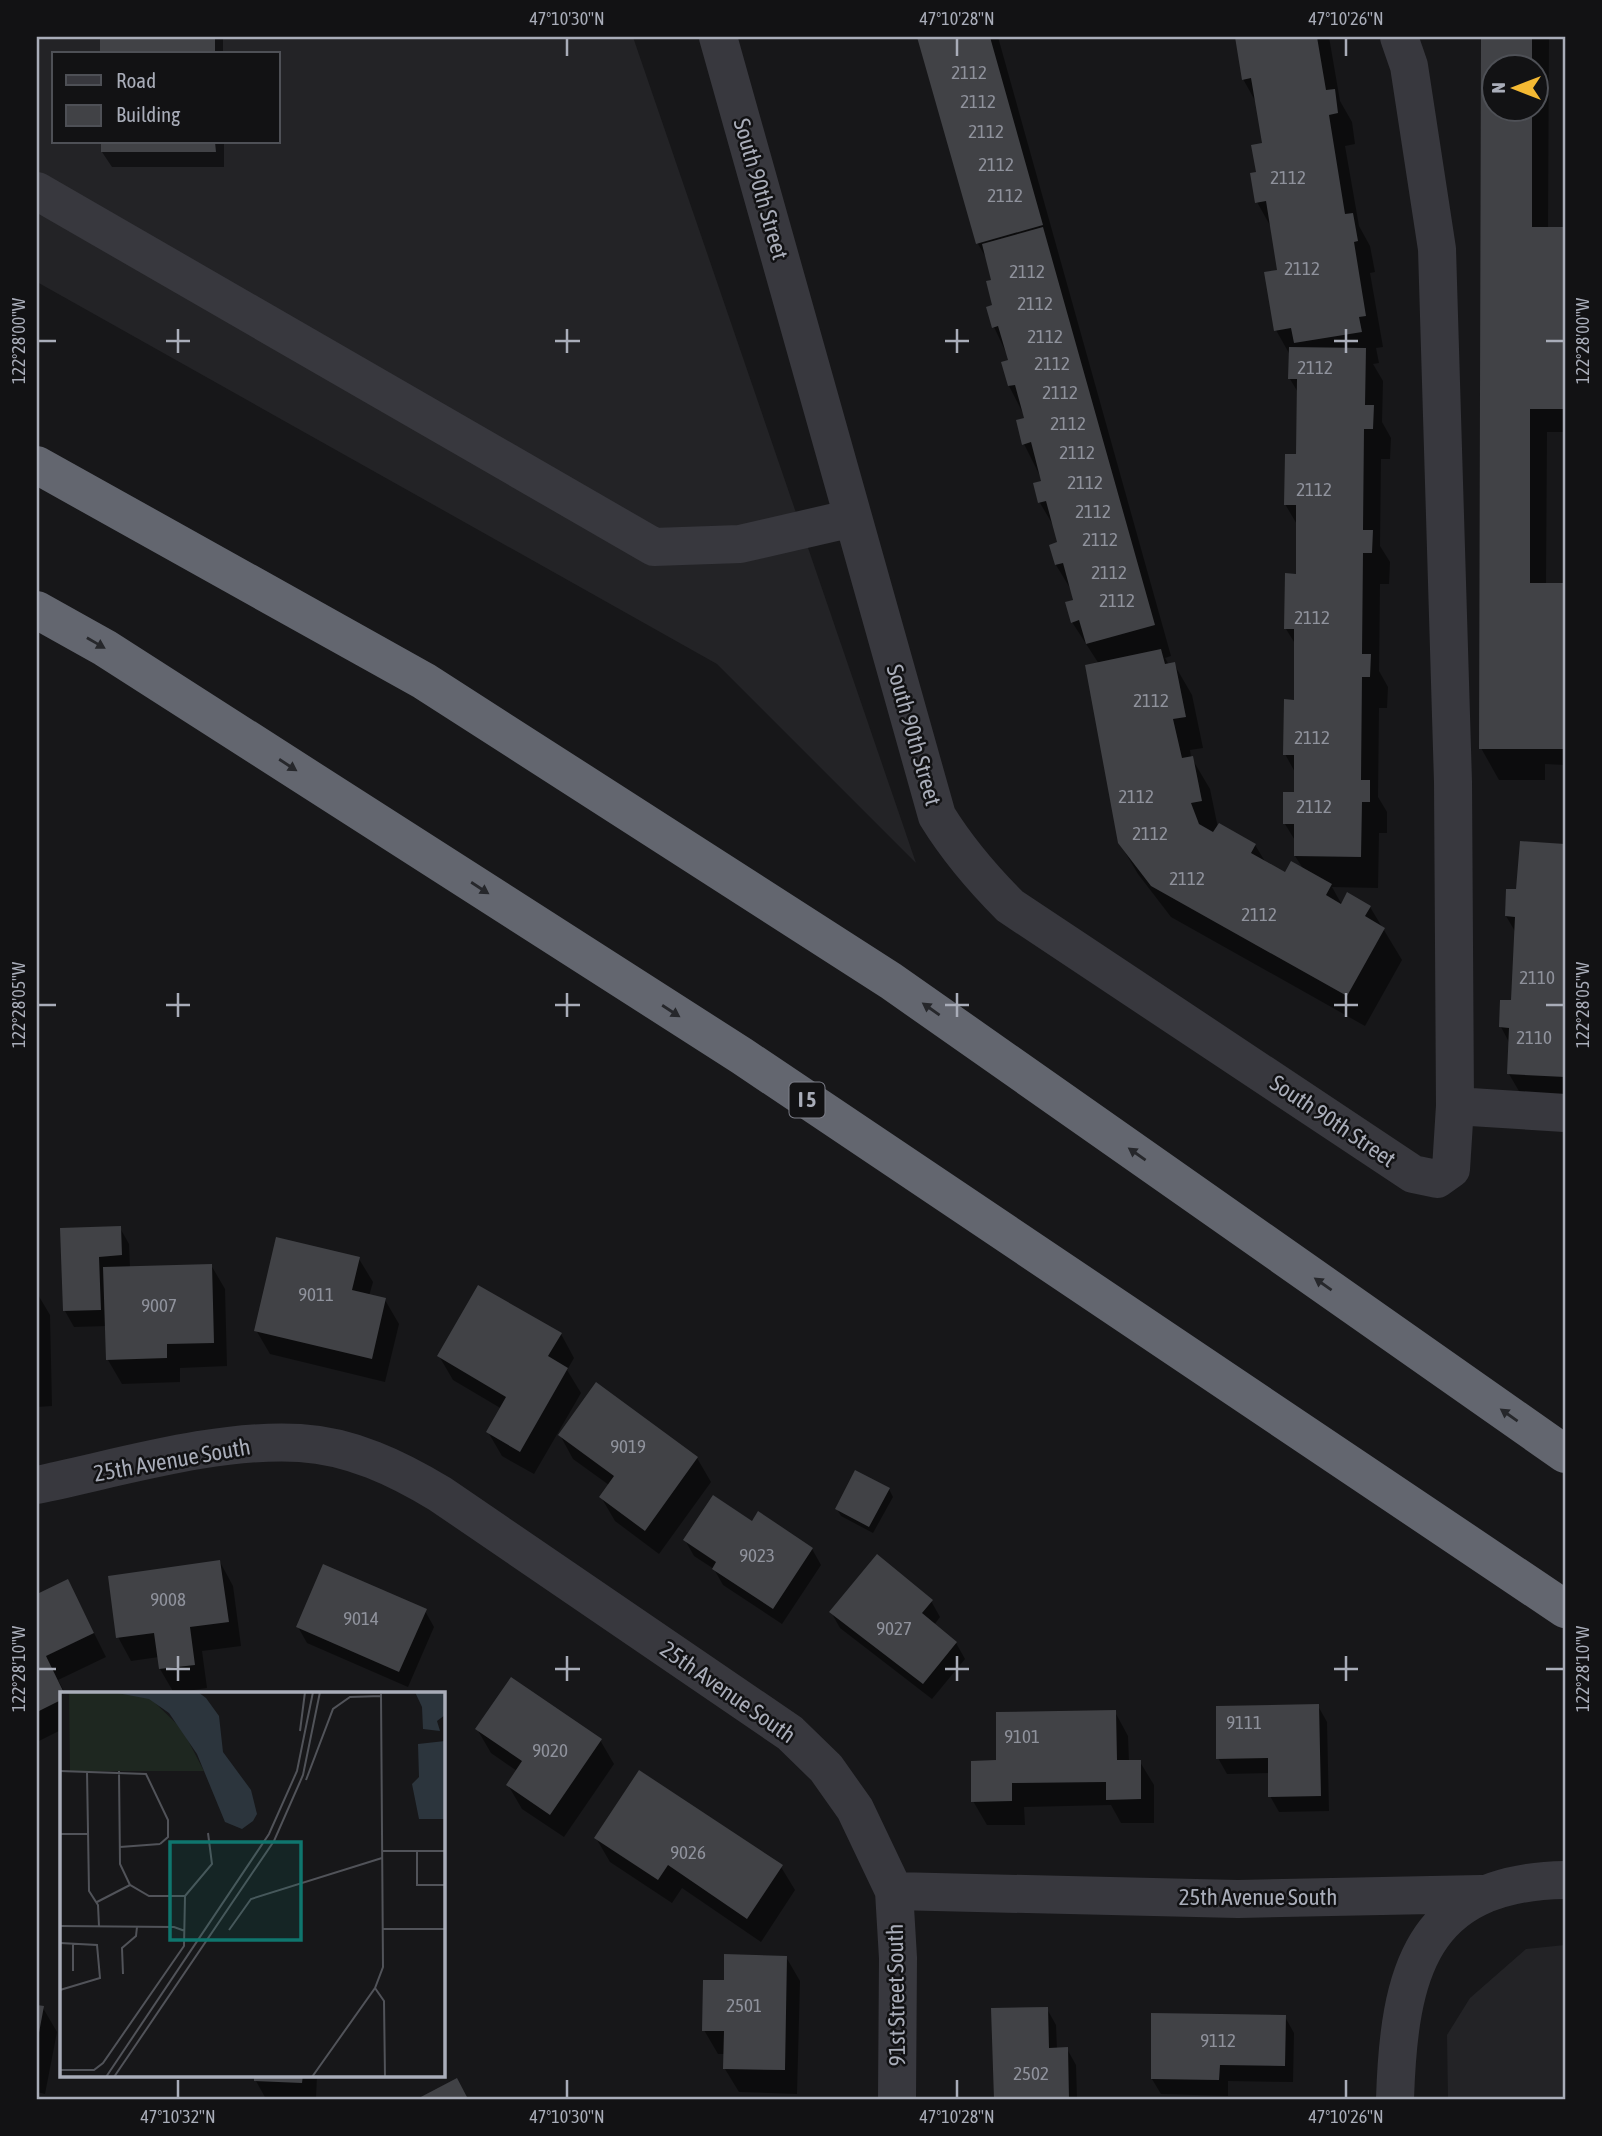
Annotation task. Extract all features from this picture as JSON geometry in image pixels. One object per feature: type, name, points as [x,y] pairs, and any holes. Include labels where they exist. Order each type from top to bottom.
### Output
[{"type":"highway","points":[[37,465],[424,681],[891,981],[1565,1454]]},
{"type":"highway","name":"I 5","points":[[37,610],[105,648],[742,1056],[1565,1609]]},
{"type":"street","name":"South 90th Street","points":[[718,37],[937,816],[979,875],[1010,906],[1413,1174],[1437,1179],[1451,1169],[1455,1106]]},
{"type":"street","points":[[1399,37],[1409,66],[1437,248],[1453,782],[1455,1106],[1565,1113]]},
{"type":"street","points":[[37,191],[654,547],[740,544],[853,518]]},
{"type":"street","name":"25th Avenue South","points":[[37,1485],[237,1444],[300,1443],[321,1446],[366,1457],[405,1473],[790,1732],[826,1768],[855,1808],[894,1891],[1238,1899],[1481,1894]]},
{"type":"street","points":[[1395,2099],[1402,2020],[1412,1973],[1434,1929],[1481,1894],[1535,1880],[1565,1880]]},
{"type":"street","name":"91st Street South","points":[[894,1891],[898,1958],[897,2099]]},
{"type":"shaded area","points":[[37,37],[633,37],[916,863],[717,664],[37,282]]},
{"type":"shaded area","points":[[1565,1945],[1565,2099],[1448,2099],[1447,2035],[1470,1998],[1526,1949]]},
{"type":"building","points":[[100,37],[215,37],[215,52],[100,52]]},
{"type":"building","points":[[917,37],[990,37],[1043,225],[976,244]]},
{"type":"building","points":[[1235,37],[1317,37],[1326,90],[1335,89],[1338,113],[1329,115],[1345,214],[1353,213],[1358,241],[1354,242],[1366,316],[1359,317],[1362,332],[1294,343],[1291,328],[1274,331],[1264,272],[1277,270],[1266,201],[1255,203],[1250,173],[1256,172],[1251,145],[1262,143],[1251,78],[1242,80]]},
{"type":"building","points":[[1481,37],[1532,37],[1532,52],[1481,52]]},
{"type":"building","points":[[1481,122],[1532,122],[1532,227],[1565,227],[1565,409],[1530,409],[1530,583],[1565,583],[1565,749],[1479,749]]},
{"type":"building","points":[[101,144],[215,144],[216,152],[101,152]]},
{"type":"building","points":[[1043,227],[1155,625],[1086,644],[1079,620],[1071,623],[1065,602],[1073,600],[1063,563],[1055,565],[1049,545],[1057,542],[1046,501],[1038,503],[1033,483],[1041,481],[1031,442],[1022,445],[1016,420],[1024,418],[1015,385],[1008,386],[1001,362],[1008,360],[998,326],[992,328],[986,307],[992,305],[986,281],[991,280],[982,244]]},
{"type":"building","points":[[1289,347],[1366,348],[1365,405],[1374,405],[1373,429],[1364,429],[1363,530],[1373,530],[1372,553],[1363,553],[1362,654],[1371,654],[1370,677],[1362,677],[1361,780],[1370,780],[1370,802],[1362,802],[1361,857],[1294,856],[1294,824],[1283,824],[1283,792],[1294,792],[1294,755],[1283,755],[1284,699],[1294,700],[1294,629],[1284,629],[1285,573],[1296,574],[1296,505],[1284,505],[1285,454],[1296,454],[1297,379],[1288,379]]},
{"type":"building","points":[[1161,649],[1165,664],[1175,662],[1186,717],[1173,719],[1182,758],[1193,756],[1202,801],[1191,803],[1199,824],[1213,832],[1219,823],[1256,844],[1251,853],[1285,872],[1291,861],[1332,884],[1326,895],[1341,904],[1347,892],[1371,906],[1365,916],[1385,928],[1347,996],[1151,886],[1118,843],[1085,665]]},
{"type":"building","points":[[1520,841],[1565,844],[1565,1077],[1507,1074],[1509,1028],[1499,1027],[1500,1000],[1511,1000],[1515,917],[1505,916],[1506,889],[1516,889]]},
{"type":"building","points":[[121,1226],[122,1255],[99,1257],[101,1310],[63,1311],[60,1228]]},
{"type":"building","points":[[276,1237],[360,1257],[352,1290],[386,1298],[372,1359],[254,1331]]},
{"type":"building","points":[[212,1264],[214,1343],[167,1344],[167,1358],[106,1360],[103,1267]]},
{"type":"building","points":[[478,1285],[562,1333],[548,1356],[568,1368],[520,1452],[486,1432],[506,1397],[437,1356]]},
{"type":"building","points":[[596,1382],[698,1457],[645,1531],[599,1497],[614,1476],[558,1435]]},
{"type":"building","points":[[855,1470],[890,1488],[869,1527],[835,1509]]},
{"type":"building","points":[[713,1495],[752,1521],[758,1511],[813,1548],[773,1609],[712,1569],[716,1562],[683,1540]]},
{"type":"building","points":[[877,1554],[933,1600],[922,1613],[957,1642],[923,1684],[829,1612]]},
{"type":"building","points":[[220,1560],[229,1622],[190,1627],[195,1665],[159,1669],[154,1633],[116,1638],[108,1576]]},
{"type":"building","points":[[323,1564],[427,1609],[399,1672],[296,1627]]},
{"type":"building","points":[[68,1579],[94,1633],[46,1656],[64,1692],[60,1692],[60,1700],[37,1712],[37,1594]]},
{"type":"building","points":[[511,1677],[602,1739],[550,1815],[506,1785],[522,1761],[475,1729]]},
{"type":"building","points":[[1319,1704],[1321,1796],[1268,1797],[1268,1758],[1216,1759],[1216,1706]]},
{"type":"building","points":[[1116,1710],[1117,1760],[1141,1760],[1141,1799],[1106,1800],[1106,1782],[1012,1783],[1012,1801],[971,1802],[971,1761],[996,1760],[996,1712]]},
{"type":"building","points":[[639,1770],[783,1865],[747,1919],[668,1865],[658,1880],[594,1838]]},
{"type":"building","points":[[724,1954],[787,1956],[785,2070],[723,2069],[724,2031],[702,2031],[703,1980],[724,1980]]},
{"type":"building","points":[[37,2005],[44,2006],[38,2038],[37,2037]]},
{"type":"building","points":[[1048,2007],[1049,2048],[1068,2047],[1069,2099],[994,2099],[991,2008]]},
{"type":"building","points":[[1151,2013],[1286,2015],[1285,2066],[1220,2065],[1219,2080],[1151,2079]]},
{"type":"building","points":[[254,2076],[303,2076],[302,2083],[254,2081]]},
{"type":"building","points":[[457,2078],[468,2099],[417,2099]]}]
